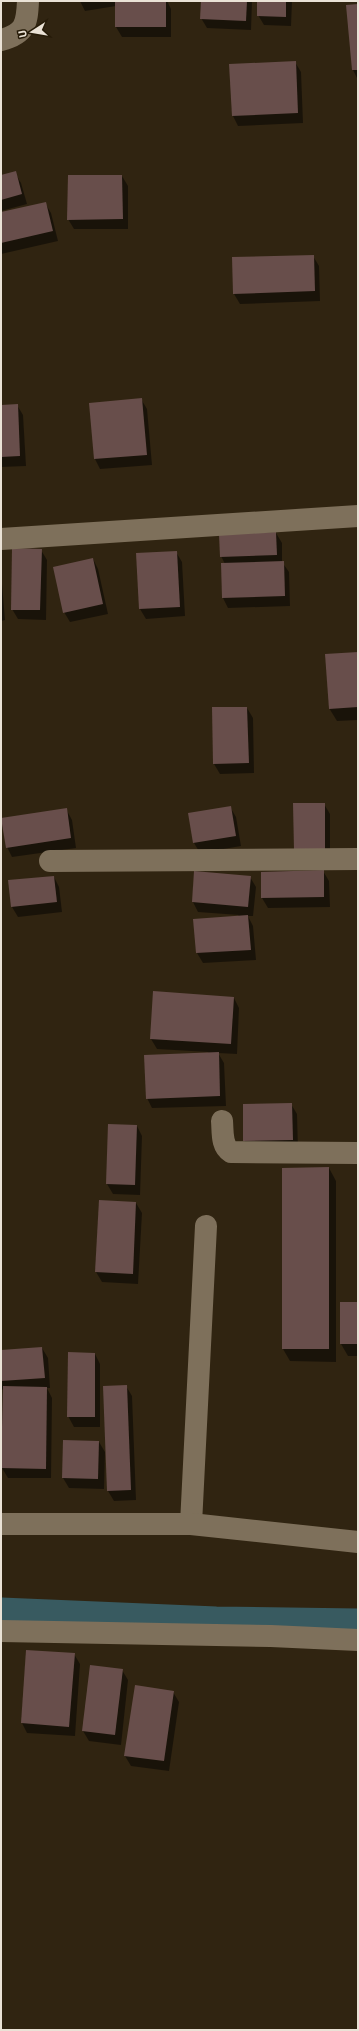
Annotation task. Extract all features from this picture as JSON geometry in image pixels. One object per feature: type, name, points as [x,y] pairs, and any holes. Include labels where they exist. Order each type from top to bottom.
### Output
[{"type":"street","points":[[1,40],[10,38],[22,30],[27,19],[28,1]]},
{"type":"street","points":[[1,539],[358,516]]},
{"type":"street","points":[[50,862],[358,859]]},
{"type":"street","points":[[222,1121],[226,1149],[231,1152],[358,1153]]},
{"type":"street","points":[[191,1524],[206,1226]]},
{"type":"street","points":[[1,1524],[191,1524],[358,1542]]},
{"type":"street","points":[[1,1631],[271,1636],[358,1640]]},
{"type":"building","points":[[115,1],[166,1],[166,27],[115,27]]},
{"type":"building","points":[[201,1],[247,1],[246,21],[200,19]]},
{"type":"building","points":[[257,1],[286,1],[286,17],[257,16]]},
{"type":"building","points":[[358,4],[358,70],[352,70],[346,5]]},
{"type":"building","points":[[296,61],[298,113],[232,116],[229,64]]},
{"type":"building","points":[[16,171],[22,194],[1,200],[1,175]]},
{"type":"building","points":[[68,175],[122,175],[123,219],[67,220]]},
{"type":"building","points":[[46,202],[53,231],[1,243],[1,212]]},
{"type":"building","points":[[314,255],[315,291],[233,294],[232,257]]},
{"type":"building","points":[[142,398],[147,455],[94,459],[89,403]]},
{"type":"building","points":[[18,404],[20,456],[1,457],[1,405]]},
{"type":"building","points":[[276,532],[277,555],[220,557],[219,534]]},
{"type":"building","points":[[12,548],[42,549],[40,610],[11,610]]},
{"type":"building","points":[[177,551],[180,607],[139,609],[136,553]]},
{"type":"building","points":[[93,558],[103,604],[63,613],[53,567]]},
{"type":"building","points":[[284,561],[285,596],[222,598],[221,563]]},
{"type":"building","points":[[358,652],[358,707],[329,709],[325,654]]},
{"type":"building","points":[[212,707],[247,707],[249,763],[213,764]]},
{"type":"building","points":[[293,803],[325,803],[325,850],[294,850]]},
{"type":"building","points":[[231,806],[236,836],[193,843],[188,813]]},
{"type":"building","points":[[67,808],[71,838],[6,848],[1,818]]},
{"type":"building","points":[[324,870],[324,897],[261,898],[261,872]]},
{"type":"building","points":[[194,871],[251,876],[248,907],[192,902]]},
{"type":"building","points":[[54,876],[57,902],[11,907],[8,880]]},
{"type":"building","points":[[248,915],[251,950],[196,953],[193,919]]},
{"type":"building","points":[[153,991],[234,997],[231,1044],[150,1039]]},
{"type":"building","points":[[219,1052],[220,1096],[146,1099],[144,1055]]},
{"type":"building","points":[[292,1103],[293,1140],[243,1141],[243,1104]]},
{"type":"building","points":[[108,1124],[137,1125],[135,1185],[106,1184]]},
{"type":"building","points":[[329,1167],[329,1349],[282,1349],[282,1168]]},
{"type":"building","points":[[99,1200],[136,1202],[133,1274],[95,1272]]},
{"type":"building","points":[[340,1302],[358,1302],[358,1344],[340,1344]]},
{"type":"building","points":[[42,1347],[45,1378],[1,1381],[1,1350]]},
{"type":"building","points":[[68,1352],[95,1353],[95,1417],[67,1417]]},
{"type":"building","points":[[127,1385],[131,1490],[107,1491],[103,1386]]},
{"type":"building","points":[[3,1386],[47,1387],[46,1469],[1,1468]]},
{"type":"building","points":[[63,1440],[99,1441],[98,1479],[62,1478]]},
{"type":"building","points":[[26,1650],[75,1653],[69,1727],[21,1723]]},
{"type":"building","points":[[90,1665],[123,1669],[115,1735],[82,1731]]},
{"type":"building","points":[[135,1685],[174,1691],[164,1761],[124,1756]]},
{"type":"waterway","points":[[1,1614],[216,1623],[358,1625]]}]
